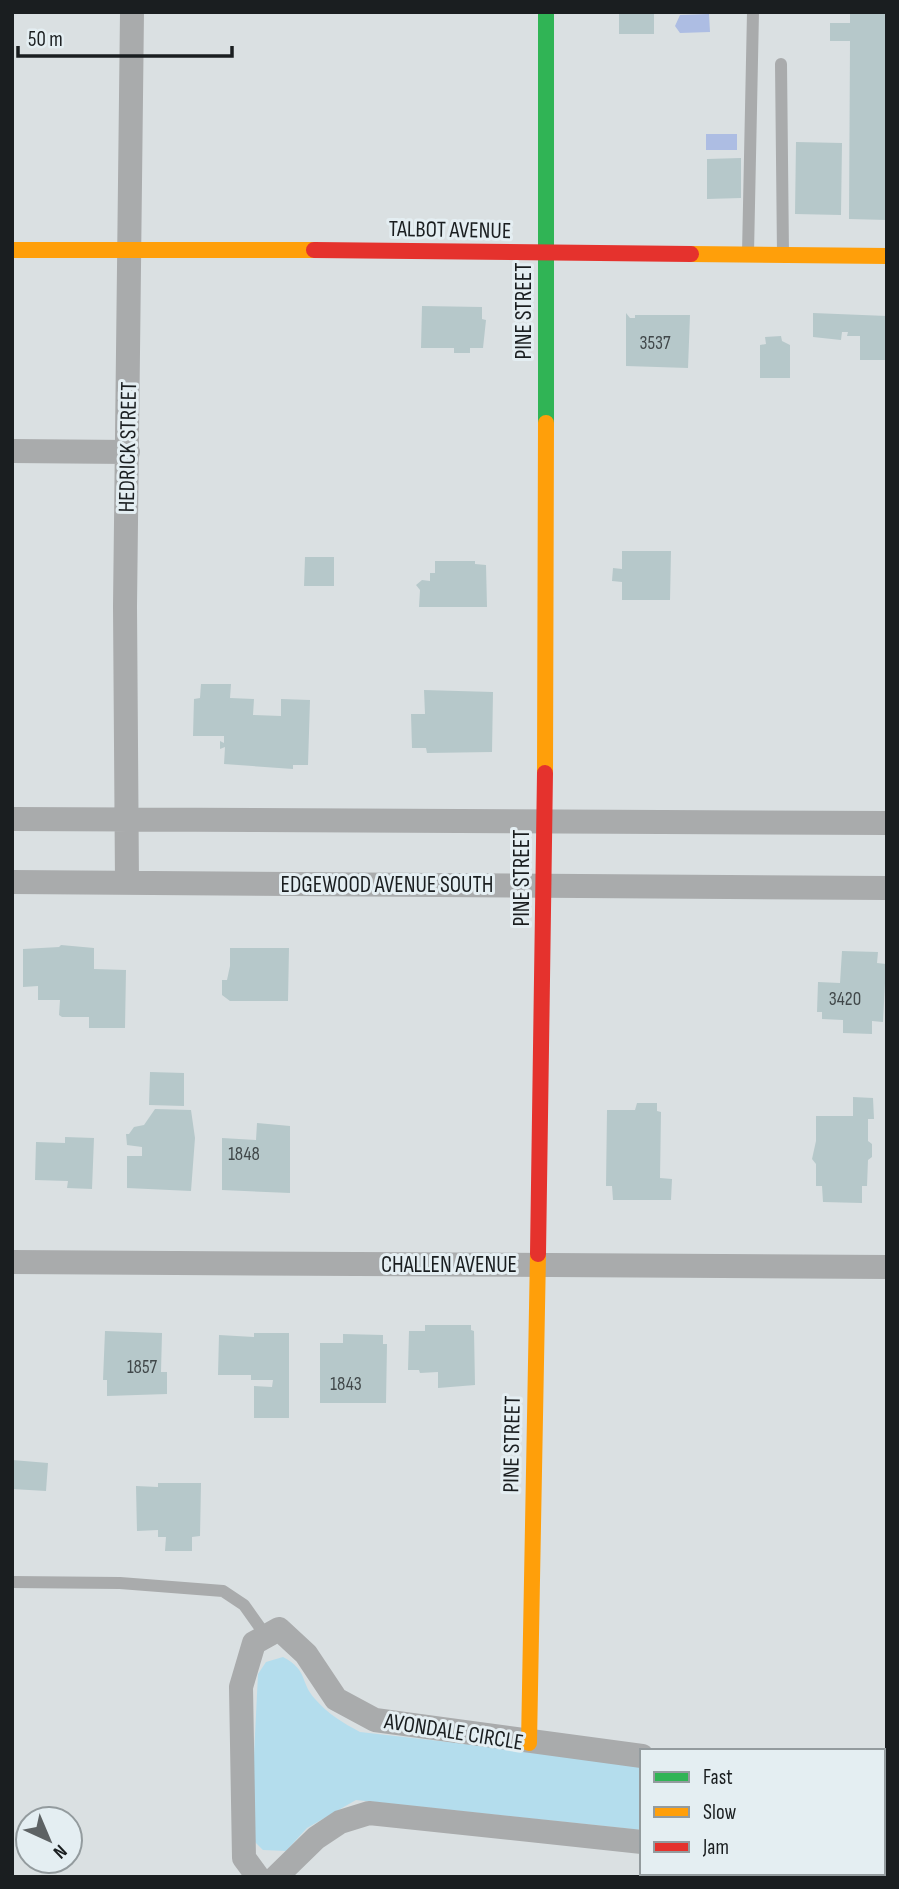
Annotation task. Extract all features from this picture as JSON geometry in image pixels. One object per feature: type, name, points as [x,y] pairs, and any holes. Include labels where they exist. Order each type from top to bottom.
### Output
[{"type":"street","name":"HEDRICK STREET","points":[[127,882],[125,820],[132,12]]},
{"type":"street","name":"PINE STREET","points":[[529,1743],[545,885],[546,12]]},
{"type":"street","name":"TALBOT AVENUE","points":[[12,250],[130,248],[887,256]]},
{"type":"street","points":[[12,451],[128,452]]},
{"type":"street","points":[[12,819],[887,823]]},
{"type":"street","name":"EDGEWOOD AVENUE SOUTH","points":[[12,882],[887,888]]},
{"type":"street","name":"CHALLEN AVENUE","points":[[12,1262],[887,1267]]},
{"type":"street","name":"AVONDALE CIRCLE","points":[[266,1636],[279,1629],[306,1654],[336,1699],[375,1720],[529,1743],[640,1756]]},
{"type":"street","points":[[258,1876],[244,1858],[241,1687],[254,1643],[266,1636]]},
{"type":"street","points":[[276,1877],[316,1838],[340,1822],[369,1813],[640,1842]]},
{"type":"street","points":[[886,1877],[887,1869]]},
{"type":"lane","points":[[748,254],[753,12]]},
{"type":"lane","points":[[781,64],[783,255]]},
{"type":"lane","points":[[12,1582],[120,1583],[223,1591],[244,1605],[266,1636]]},
{"type":"shaded area","points":[[709,14],[710,32],[680,33],[675,26],[680,15]]},
{"type":"shaded area","points":[[706,134],[737,134],[737,150],[706,150]]},
{"type":"shaded area","points":[[283,1657],[291,1662],[320,1704],[336,1718],[360,1732],[640,1764],[640,1830],[356,1800],[307,1828],[286,1851],[263,1850],[250,1837],[258,1674],[266,1662]]},
{"type":"building","points":[[619,12],[654,12],[654,34],[619,34]]},
{"type":"building","points":[[850,12],[887,12],[887,220],[849,219],[850,41],[830,41],[830,23],[850,23]]},
{"type":"building","points":[[796,142],[842,143],[841,215],[795,214]]},
{"type":"building","points":[[741,158],[741,198],[707,199],[707,159]]},
{"type":"building","points":[[422,306],[482,307],[482,319],[486,320],[483,348],[470,348],[470,353],[454,353],[454,348],[421,348]]},
{"type":"building","points":[[626,313],[630,318],[635,318],[635,315],[690,315],[688,368],[626,366]]},
{"type":"building","points":[[813,313],[887,316],[887,360],[860,360],[860,336],[847,336],[848,332],[842,332],[841,340],[813,337]]},
{"type":"building","points":[[781,336],[782,341],[790,345],[790,378],[760,378],[760,345],[766,344],[765,337]]},
{"type":"building","points":[[622,551],[671,551],[670,600],[622,600],[622,582],[612,581],[613,568],[622,569]]},
{"type":"building","points":[[305,557],[334,557],[334,586],[304,586]]},
{"type":"building","points":[[435,561],[475,561],[475,564],[486,565],[487,607],[419,607],[420,590],[416,585],[422,580],[430,581],[430,573],[435,573]]},
{"type":"building","points":[[201,684],[231,684],[230,698],[254,699],[253,715],[281,716],[281,699],[310,700],[308,765],[293,765],[293,769],[224,764],[225,747],[220,749],[220,741],[224,743],[224,736],[193,736],[194,699],[200,698]]},
{"type":"building","points":[[424,690],[493,692],[492,752],[427,753],[426,748],[412,748],[411,714],[425,714]]},
{"type":"building","points":[[61,945],[94,948],[94,969],[126,970],[125,1028],[89,1028],[89,1017],[62,1017],[59,1015],[60,1000],[38,1000],[38,986],[23,987],[23,949]]},
{"type":"building","points":[[230,948],[289,948],[288,1001],[230,1001],[222,995],[222,980],[227,980],[230,966]]},
{"type":"building","points":[[842,951],[878,952],[877,963],[886,964],[883,1022],[872,1021],[872,1034],[843,1033],[843,1020],[822,1019],[822,1012],[817,1012],[818,982],[840,983]]},
{"type":"building","points":[[150,1072],[184,1073],[184,1106],[149,1105]]},
{"type":"building","points":[[853,1097],[873,1098],[874,1119],[868,1119],[868,1141],[872,1144],[872,1157],[868,1160],[867,1186],[862,1186],[862,1203],[823,1202],[822,1186],[816,1186],[816,1164],[812,1159],[816,1141],[816,1116],[853,1116]]},
{"type":"building","points":[[637,1103],[657,1103],[657,1111],[661,1112],[660,1178],[672,1179],[671,1200],[613,1200],[612,1186],[606,1186],[607,1110],[635,1110]]},
{"type":"building","points":[[155,1109],[191,1110],[195,1138],[191,1191],[127,1188],[127,1156],[142,1156],[142,1147],[127,1145],[126,1134],[134,1127],[144,1125]]},
{"type":"building","points":[[257,1123],[290,1126],[290,1193],[222,1190],[222,1138],[256,1140]]},
{"type":"building","points":[[65,1137],[94,1138],[92,1189],[67,1188],[68,1181],[35,1180],[36,1142],[65,1143]]},
{"type":"building","points":[[425,1325],[471,1325],[471,1330],[474,1331],[475,1385],[438,1388],[438,1372],[420,1373],[419,1370],[408,1370],[409,1331],[425,1331]]},
{"type":"building","points":[[105,1331],[162,1333],[161,1372],[167,1372],[167,1394],[107,1396],[107,1380],[103,1380]]},
{"type":"building","points":[[254,1333],[289,1333],[289,1418],[254,1418],[254,1386],[272,1387],[273,1380],[251,1380],[251,1375],[218,1375],[219,1335],[254,1337]]},
{"type":"building","points":[[343,1334],[383,1335],[383,1344],[387,1344],[386,1403],[320,1403],[320,1343],[343,1343]]},
{"type":"building","points":[[12,1460],[48,1463],[46,1491],[12,1489]]},
{"type":"building","points":[[158,1483],[201,1483],[200,1536],[192,1537],[192,1551],[165,1551],[166,1537],[158,1537],[158,1530],[137,1531],[136,1486],[158,1487]]},
{"type":"traffic: fast","points":[[546,12],[546,423]]},
{"type":"traffic: slow","points":[[12,250],[314,250]]},
{"type":"traffic: slow","points":[[691,254],[887,256]]},
{"type":"traffic: slow","points":[[545,773],[546,423]]},
{"type":"traffic: slow","points":[[529,1743],[538,1254]]},
{"type":"traffic: slow","points":[[886,1877],[887,1869]]},
{"type":"traffic: jam","points":[[314,250],[691,254]]},
{"type":"traffic: jam","points":[[538,1254],[545,773]]}]
